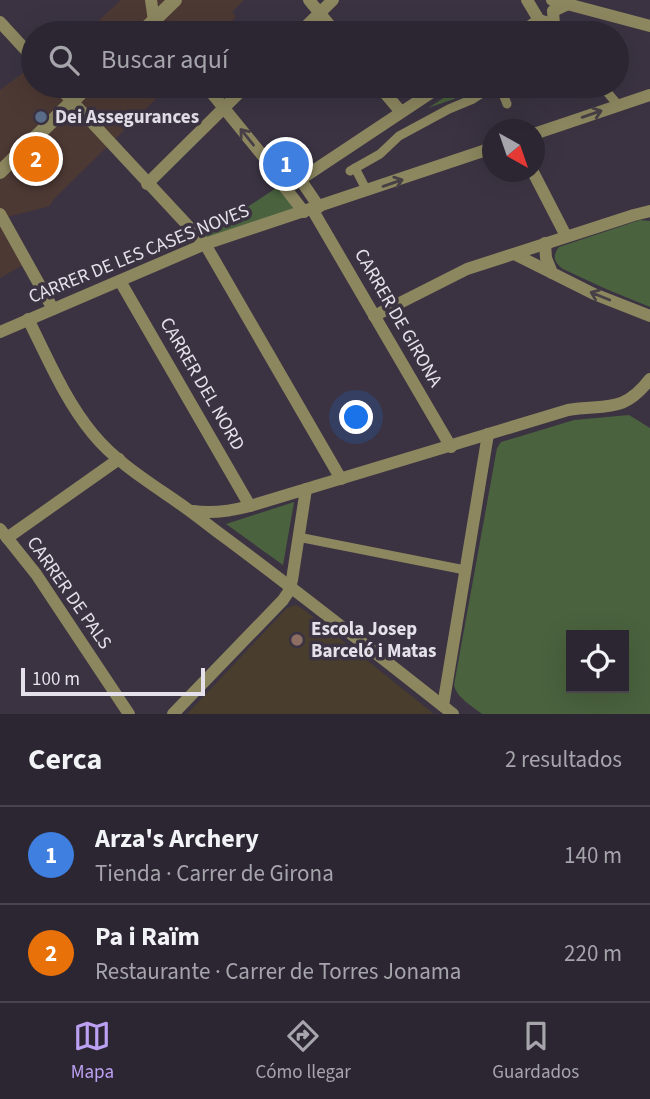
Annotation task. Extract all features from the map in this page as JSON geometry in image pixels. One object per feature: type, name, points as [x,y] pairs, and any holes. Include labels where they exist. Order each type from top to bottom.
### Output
[{"type":"street","points":[[151,0],[154,21]]},
{"type":"street","points":[[154,21],[175,0]]},
{"type":"street","points":[[309,0],[326,21]]},
{"type":"street","points":[[311,21],[333,0]]},
{"type":"street","points":[[527,0],[540,20]]},
{"type":"street","points":[[552,0],[570,2],[650,26]]},
{"type":"street","points":[[555,21],[553,11],[570,2]]},
{"type":"street","points":[[0,22],[21,45]]},
{"type":"street","points":[[545,130],[650,95]]},
{"type":"street","points":[[69,98],[205,244],[341,478]]},
{"type":"street","points":[[0,172],[75,98]]},
{"type":"street","name":"CARRER DE GIRONA","points":[[216,98],[286,189],[312,209],[451,447]]},
{"type":"street","points":[[148,184],[234,98]]},
{"type":"street","points":[[389,98],[401,113]]},
{"type":"street","points":[[286,189],[423,98]]},
{"type":"street","points":[[367,191],[352,169],[380,154],[398,136],[475,98]]},
{"type":"street","points":[[505,98],[507,104]]},
{"type":"street","points":[[612,98],[618,105]]},
{"type":"street","name":"CARRER DE LES CASES NOVES","points":[[0,332],[205,244],[482,151]]},
{"type":"street","points":[[300,179],[312,209]]},
{"type":"street","points":[[538,182],[566,236]]},
{"type":"street","points":[[374,316],[467,269],[650,211]]},
{"type":"street","points":[[0,214],[53,309]]},
{"type":"street","points":[[545,243],[546,258],[552,273]]},
{"type":"street","points":[[514,254],[594,294],[650,316]]},
{"type":"street","name":"CARRER DEL NORD","points":[[120,281],[250,506]]},
{"type":"street","points":[[28,319],[61,386],[94,436],[147,482],[290,586],[448,710]]},
{"type":"street","points":[[188,510],[208,513],[230,511],[568,410],[625,402],[650,379]]},
{"type":"street","points":[[448,710],[465,570],[488,434]]},
{"type":"street","points":[[4,534],[119,459]]},
{"type":"street","points":[[173,714],[283,600],[290,586],[306,489]]},
{"type":"street","name":"CARRER DE PALS","points":[[4,534],[36,574],[129,714]]},
{"type":"street","points":[[298,537],[465,570]]},
{"type":"shaded area","points":[[121,0],[244,0],[232,12],[236,17],[232,21],[98,21]]},
{"type":"shaded area","points":[[21,74],[21,98],[157,98],[50,206],[0,219],[0,90]]},
{"type":"shaded area","points":[[0,226],[23,265],[0,278]]},
{"type":"shaded area","points":[[296,605],[434,714],[187,714],[287,608]]},
{"type":"green space","points":[[443,98],[456,98],[454,99],[428,108]]},
{"type":"green space","points":[[279,186],[300,211],[208,238],[204,236]]},
{"type":"green space","points":[[640,220],[650,221],[650,307],[563,269],[556,261],[555,253],[559,247]]},
{"type":"green space","points":[[629,415],[650,428],[650,714],[482,714],[456,690],[454,685],[497,448],[501,442],[574,420]]},
{"type":"green space","points":[[294,502],[283,565],[226,524]]},
{"type":"place","name":"Dei Assegurances","points":[[41,117]]},
{"type":"place","name":"Pa i Raïm","points":[[36,159]]},
{"type":"place","name":"Arza's Archery","points":[[286,164]]},
{"type":"place","name":"Escola Josep Barceló i Matas","points":[[297,640]]}]
